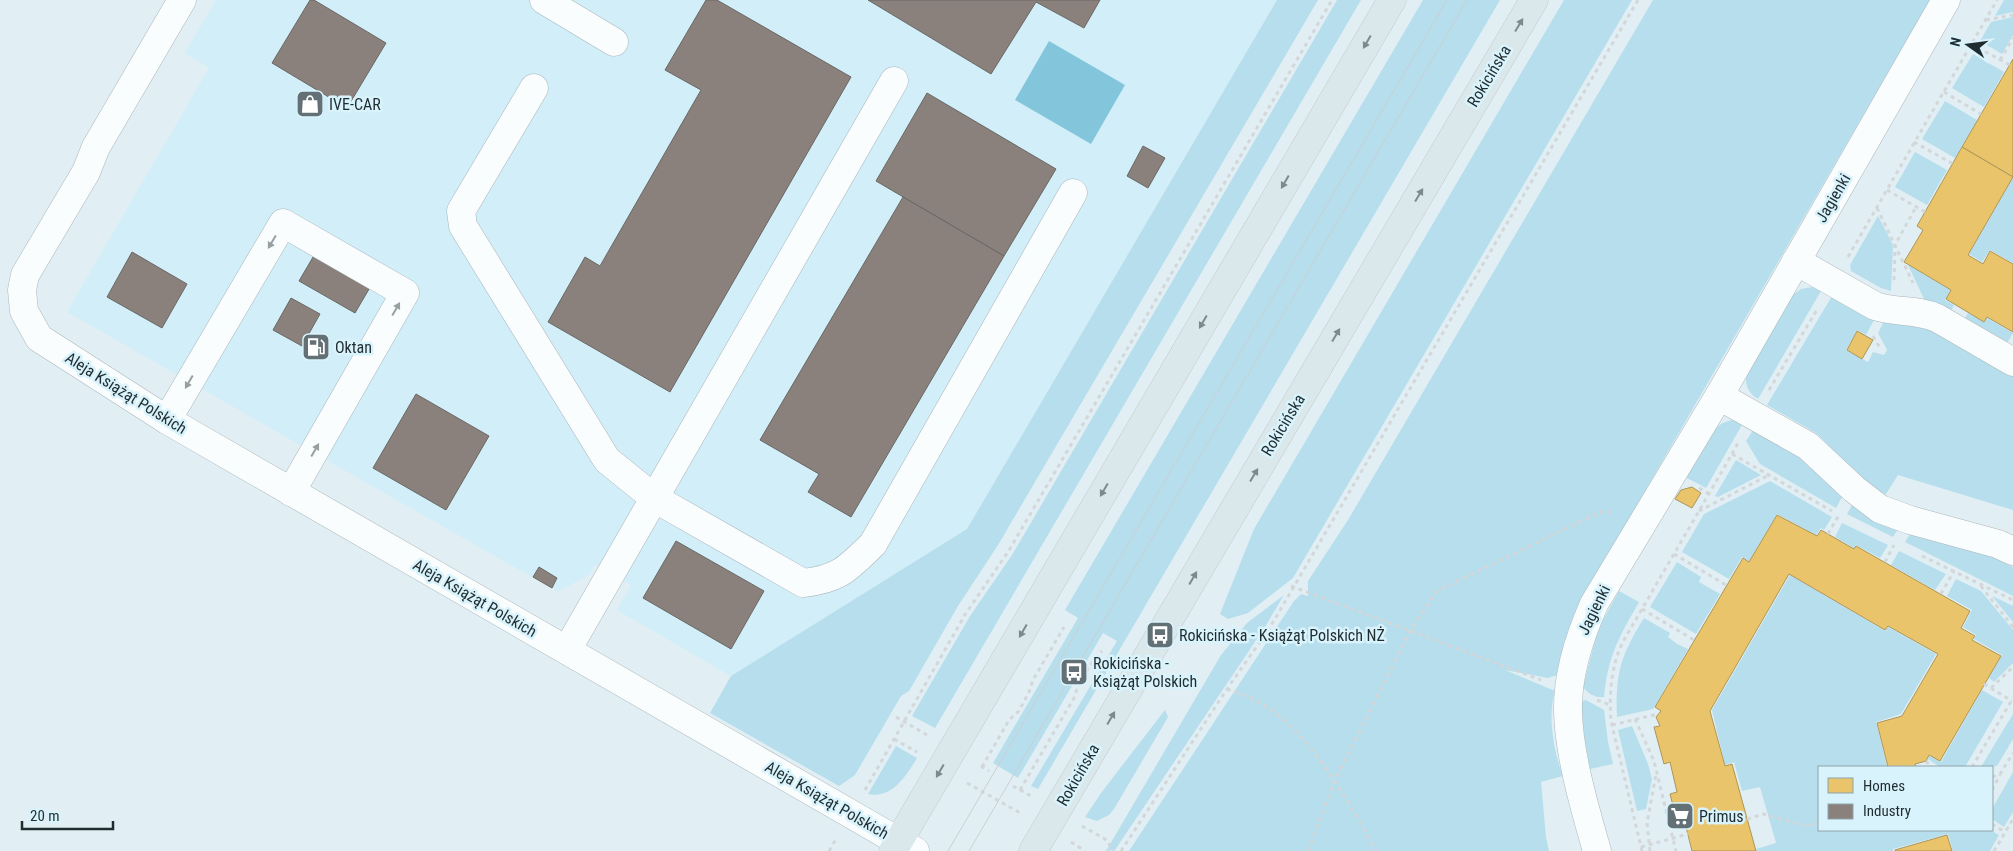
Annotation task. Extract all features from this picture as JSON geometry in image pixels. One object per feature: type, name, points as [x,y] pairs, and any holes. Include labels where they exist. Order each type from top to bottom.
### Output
[{"type":"main road","points":[[903,848],[1392,0]]},
{"type":"main road","name":"Rokicińska","points":[[1033,851],[1534,0]]},
{"type":"street","name":"Aleja Książąt Polskich","points":[[182,0],[96,147],[86,172],[25,275],[22,290],[24,311],[39,338],[166,420],[568,650],[903,848]]},
{"type":"street","points":[[544,0],[614,42]]},
{"type":"street","name":"Jagienki","points":[[1597,851],[1574,762],[1569,730],[1569,690],[1579,642],[1594,604],[1719,396],[1946,0]]},
{"type":"street","points":[[568,650],[894,81]]},
{"type":"street","points":[[534,88],[461,211],[463,226],[607,460],[654,498],[803,583],[819,581],[845,571],[872,544],[1073,193]]},
{"type":"street","points":[[166,420],[283,223],[404,293],[291,492]]},
{"type":"street","points":[[1796,261],[1875,306],[1928,314],[2013,362]]},
{"type":"street","points":[[1719,396],[1808,446],[1854,489],[1880,509],[1910,520],[1998,544],[2013,551]]},
{"type":"path","points":[[861,797],[966,612],[1008,552],[1332,0]]},
{"type":"path","points":[[1121,851],[1227,689],[1269,630],[1293,586],[1638,0]]},
{"type":"path","points":[[1688,834],[1642,849],[1612,725],[1610,705],[1619,650],[1997,0]]},
{"type":"path","points":[[1986,20],[2013,15]]},
{"type":"path","points":[[2000,60],[2013,38]]},
{"type":"path","points":[[1971,44],[2010,65]]},
{"type":"path","points":[[1944,92],[1981,114]]},
{"type":"path","points":[[1914,142],[1952,164]]},
{"type":"path","points":[[1887,190],[1925,212]]},
{"type":"path","points":[[1877,207],[1928,314]]},
{"type":"path","points":[[1893,310],[1895,245],[1916,207]]},
{"type":"path","points":[[1732,454],[1848,519]]},
{"type":"path","points":[[1699,511],[1770,475]]},
{"type":"path","points":[[1308,851],[1334,782],[1410,630],[1437,590],[1600,512],[1651,510]]},
{"type":"path","points":[[1888,539],[1896,543]]},
{"type":"path","points":[[1674,554],[1726,585]]},
{"type":"path","points":[[1920,555],[2013,600]]},
{"type":"path","points":[[1941,594],[1954,571]]},
{"type":"path","points":[[1979,584],[2013,626]]},
{"type":"path","points":[[1293,586],[1610,705]]},
{"type":"path","points":[[1642,609],[1694,640]]},
{"type":"path","points":[[982,767],[1009,720],[1019,711],[1033,680],[1064,628]]},
{"type":"path","points":[[1020,790],[1074,698],[1078,683],[1102,651]]},
{"type":"path","points":[[1991,688],[2013,667]]},
{"type":"path","points":[[1973,766],[2012,700],[1984,684]]},
{"type":"path","points":[[1227,689],[1244,694],[1272,710],[1317,755],[1376,851]]},
{"type":"path","points":[[1612,725],[1658,714]]},
{"type":"path","points":[[896,716],[932,738]]},
{"type":"path","points":[[1635,720],[1654,761],[1676,851]]},
{"type":"path","points":[[894,739],[922,755]]},
{"type":"path","points":[[1993,788],[2013,753]]},
{"type":"path","points":[[1926,761],[1930,766]]},
{"type":"path","points":[[974,762],[989,771]]},
{"type":"path","points":[[1650,851],[1647,823],[1656,771]]},
{"type":"path","points":[[1993,777],[2000,774]]},
{"type":"path","points":[[963,780],[1026,817]]},
{"type":"path","points":[[1014,786],[1036,799]]},
{"type":"path","points":[[1747,819],[1764,814],[1804,826],[1818,822]]},
{"type":"path","points":[[1994,851],[2013,819]]},
{"type":"path","points":[[1078,823],[1106,839],[1114,851]]},
{"type":"path","points":[[1993,825],[2005,832]]},
{"type":"path","points":[[1068,841],[1085,851]]},
{"type":"shaded area","points":[[216,0],[1277,0],[967,529],[731,676],[617,610],[631,585],[611,574],[594,565],[590,574],[558,592],[67,312],[209,68],[185,53]]},
{"type":"shaded area","points":[[1277,0],[1318,0],[998,545],[958,606],[909,691],[901,696],[855,775],[839,786],[710,713],[731,676],[967,529]]},
{"type":"shaded area","points":[[1337,0],[1361,0],[935,728],[912,716],[970,616],[1012,555]]},
{"type":"shaded area","points":[[1423,0],[1500,0],[1038,789],[1031,786],[1117,641],[1103,633],[1018,778],[993,763],[1078,618],[1065,610]]},
{"type":"shaded area","points":[[1564,0],[1632,0],[1293,578],[1248,613],[1228,619],[1220,614],[1254,529]]},
{"type":"shaded area","points":[[1653,0],[1930,0],[1580,603],[1564,643],[1557,675],[1548,678],[1505,670],[1555,691],[1552,712],[1553,734],[1563,776],[1541,782],[1549,851],[1129,851],[1294,601],[1301,594],[1308,596],[1308,581],[1348,520]]},
{"type":"shaded area","points":[[2004,0],[2013,0],[2013,12],[1995,16]]},
{"type":"shaded area","points":[[2013,17],[2013,35],[2002,54],[1980,41],[1991,22]]},
{"type":"shaded area","points":[[1049,41],[1125,85],[1091,144],[1015,100]]},
{"type":"shaded area","points":[[1973,54],[2004,72],[1984,107],[1952,88]]},
{"type":"shaded area","points":[[1945,101],[1977,120],[1955,158],[1922,139]]},
{"type":"shaded area","points":[[1915,152],[1947,170],[1927,205],[1895,187]]},
{"type":"shaded area","points":[[2013,178],[2013,263],[1990,250],[1982,262],[1969,254]]},
{"type":"shaded area","points":[[1878,216],[1893,245],[1891,291],[1881,288],[1851,271],[1850,265]]},
{"type":"shaded area","points":[[1908,265],[1950,290],[1945,300],[1954,305],[1950,313],[1926,303]]},
{"type":"shaded area","points":[[1812,287],[1821,291],[1758,399],[1749,391],[1746,383],[1752,363],[1791,296],[1801,289]]},
{"type":"shaded area","points":[[1832,296],[1874,320],[1866,335],[1857,330],[1846,350],[1868,362],[1873,352],[1884,355],[1887,350],[1878,333],[1884,321],[1927,324],[2013,374],[2013,510],[1898,475],[1886,494],[1882,493],[1861,477],[1816,433],[1767,405]]},
{"type":"shaded area","points":[[1968,313],[1984,322],[1987,318],[2013,333],[2006,345],[1964,320]]},
{"type":"shaded area","points":[[1736,420],[1743,423],[1706,488],[1685,477],[1712,432],[1727,421]]},
{"type":"shaded area","points":[[1754,429],[1799,456],[1842,497],[1836,508],[1760,464],[1746,441]]},
{"type":"shaded area","points":[[1736,460],[1761,475],[1718,497],[1715,496]]},
{"type":"shaded area","points":[[1770,481],[1832,517],[1824,530],[1821,528],[1816,535],[1777,514],[1749,561],[1742,557],[1729,579],[1682,552],[1704,514]]},
{"type":"shaded area","points":[[1852,505],[1864,514],[1898,529],[1893,537],[1847,514]]},
{"type":"shaded area","points":[[1842,523],[1888,545],[1880,558],[1856,545],[1854,548],[1835,537]]},
{"type":"shaded area","points":[[1910,534],[1995,557],[2013,567],[2013,596],[1905,542]]},
{"type":"shaded area","points":[[1899,551],[1946,574],[1935,590],[1891,565]]},
{"type":"shaded area","points":[[1677,562],[1701,577],[1699,582],[1720,594],[1696,634],[1650,607]]},
{"type":"shaded area","points":[[1790,575],[1885,631],[1888,627],[1936,654],[1901,714],[1876,722],[1887,766],[1818,766],[1818,831],[1992,831],[1999,835],[1990,851],[1953,851],[1948,834],[1893,849],[1893,851],[1757,851],[1756,849],[1776,843],[1760,787],[1742,791],[1734,762],[1725,765],[1712,710]]},
{"type":"shaded area","points":[[1956,579],[1981,591],[2013,630],[2013,663],[1994,682],[1989,678],[2002,655],[1974,639],[1976,635],[1963,627],[1972,610],[1947,596]]},
{"type":"shaded area","points":[[1619,591],[1639,602],[1616,647],[1608,670],[1604,697],[1598,697],[1590,694],[1583,687],[1598,629]]},
{"type":"shaded area","points":[[1284,595],[1265,627],[1115,850],[1106,851],[1221,655],[1247,623]]},
{"type":"shaded area","points":[[1992,596],[2013,606],[2013,622]]},
{"type":"shaded area","points":[[1644,618],[1670,633],[1668,637],[1688,649],[1653,709],[1617,717],[1617,688],[1621,665],[1630,643]]},
{"type":"shaded area","points":[[1982,690],[2003,702],[1966,766],[1938,766],[1928,759],[1929,756],[1941,762]]},
{"type":"shaded area","points":[[1586,700],[1604,710],[1613,764],[1590,769],[1582,723],[1582,701]]},
{"type":"shaded area","points":[[1165,710],[1168,717],[1114,809],[1109,815],[1097,821],[1085,817],[1101,793]]},
{"type":"shaded area","points":[[2013,714],[2013,739],[1997,766],[1982,766]]},
{"type":"shaded area","points":[[1632,726],[1648,764],[1652,779],[1646,809],[1637,811],[1618,730]]},
{"type":"shaded area","points":[[896,746],[917,758],[903,779],[891,790],[877,795],[868,794]]},
{"type":"shaded area","points":[[2013,772],[2013,812],[2004,827],[1993,820],[1993,807]]},
{"type":"building: Homes","points":[[2013,59],[2013,177],[1962,147]]},
{"type":"building: Homes","points":[[1962,147],[2013,177],[1968,255],[1983,264],[1990,251],[2013,264],[2013,332],[1987,317],[1984,322],[1946,299],[1951,290],[1904,262],[1923,230],[1917,226]]},
{"type":"building: Homes","points":[[1857,331],[1873,340],[1862,359],[1847,350]]},
{"type":"building: Homes","points":[[1692,487],[1701,493],[1692,508],[1675,499],[1681,490]]},
{"type":"building: Homes","points":[[1777,515],[1817,536],[1821,530],[1854,549],[1856,546],[1970,611],[1961,628],[1975,636],[1972,640],[2001,656],[1940,761],[1929,755],[1926,761],[1915,764],[1916,766],[1888,766],[1877,723],[1902,716],[1938,654],[1888,626],[1885,630],[1789,574],[1710,711],[1725,766],[1732,764],[1756,851],[1692,851],[1686,827],[1679,829],[1670,794],[1677,792],[1670,762],[1664,764],[1654,727],[1660,726],[1656,717],[1661,711],[1655,707],[1743,558],[1749,562]]},
{"type":"building: Homes","points":[[1947,835],[1952,851],[1895,851],[1895,850]]},
{"type":"building: Industry","points":[[310,0],[314,0],[386,43],[347,108],[272,63]]},
{"type":"building: Industry","points":[[706,0],[717,0],[851,77],[670,392],[548,322],[585,257],[600,266],[701,90],[665,70]]},
{"type":"building: Industry","points":[[868,0],[1100,0],[1084,28],[1036,2],[991,74]]},
{"type":"building: Industry","points":[[927,93],[1056,169],[1004,256],[876,181]]},
{"type":"building: Industry","points":[[1143,146],[1165,158],[1148,188],[1127,176]]},
{"type":"building: Industry","points":[[903,197],[1004,256],[851,517],[808,492],[819,474],[760,440]]},
{"type":"building: Industry","points":[[132,252],[187,284],[162,328],[107,297]]},
{"type":"building: Industry","points":[[316,252],[372,284],[355,313],[299,281]]},
{"type":"building: Industry","points":[[291,298],[320,314],[302,346],[273,330]]},
{"type":"building: Industry","points":[[416,394],[489,436],[446,510],[373,468]]},
{"type":"building: Industry","points":[[676,541],[764,591],[731,649],[643,598]]},
{"type":"building: Industry","points":[[539,567],[557,578],[552,588],[533,577]]},
{"type":"tram line","points":[[948,851],[1447,0]]},
{"type":"tram line","points":[[969,851],[1467,0]]},
{"type":"place","name":"IVE-CAR","points":[[310,104]]},
{"type":"place","name":"Oktan","points":[[316,347]]},
{"type":"place","name":"Rokicińska - Książąt Polskich NŻ","points":[[1160,635]]},
{"type":"place","name":"Rokicińska - Książąt Polskich","points":[[1074,672]]},
{"type":"place","name":"Primus","points":[[1680,816]]}]
